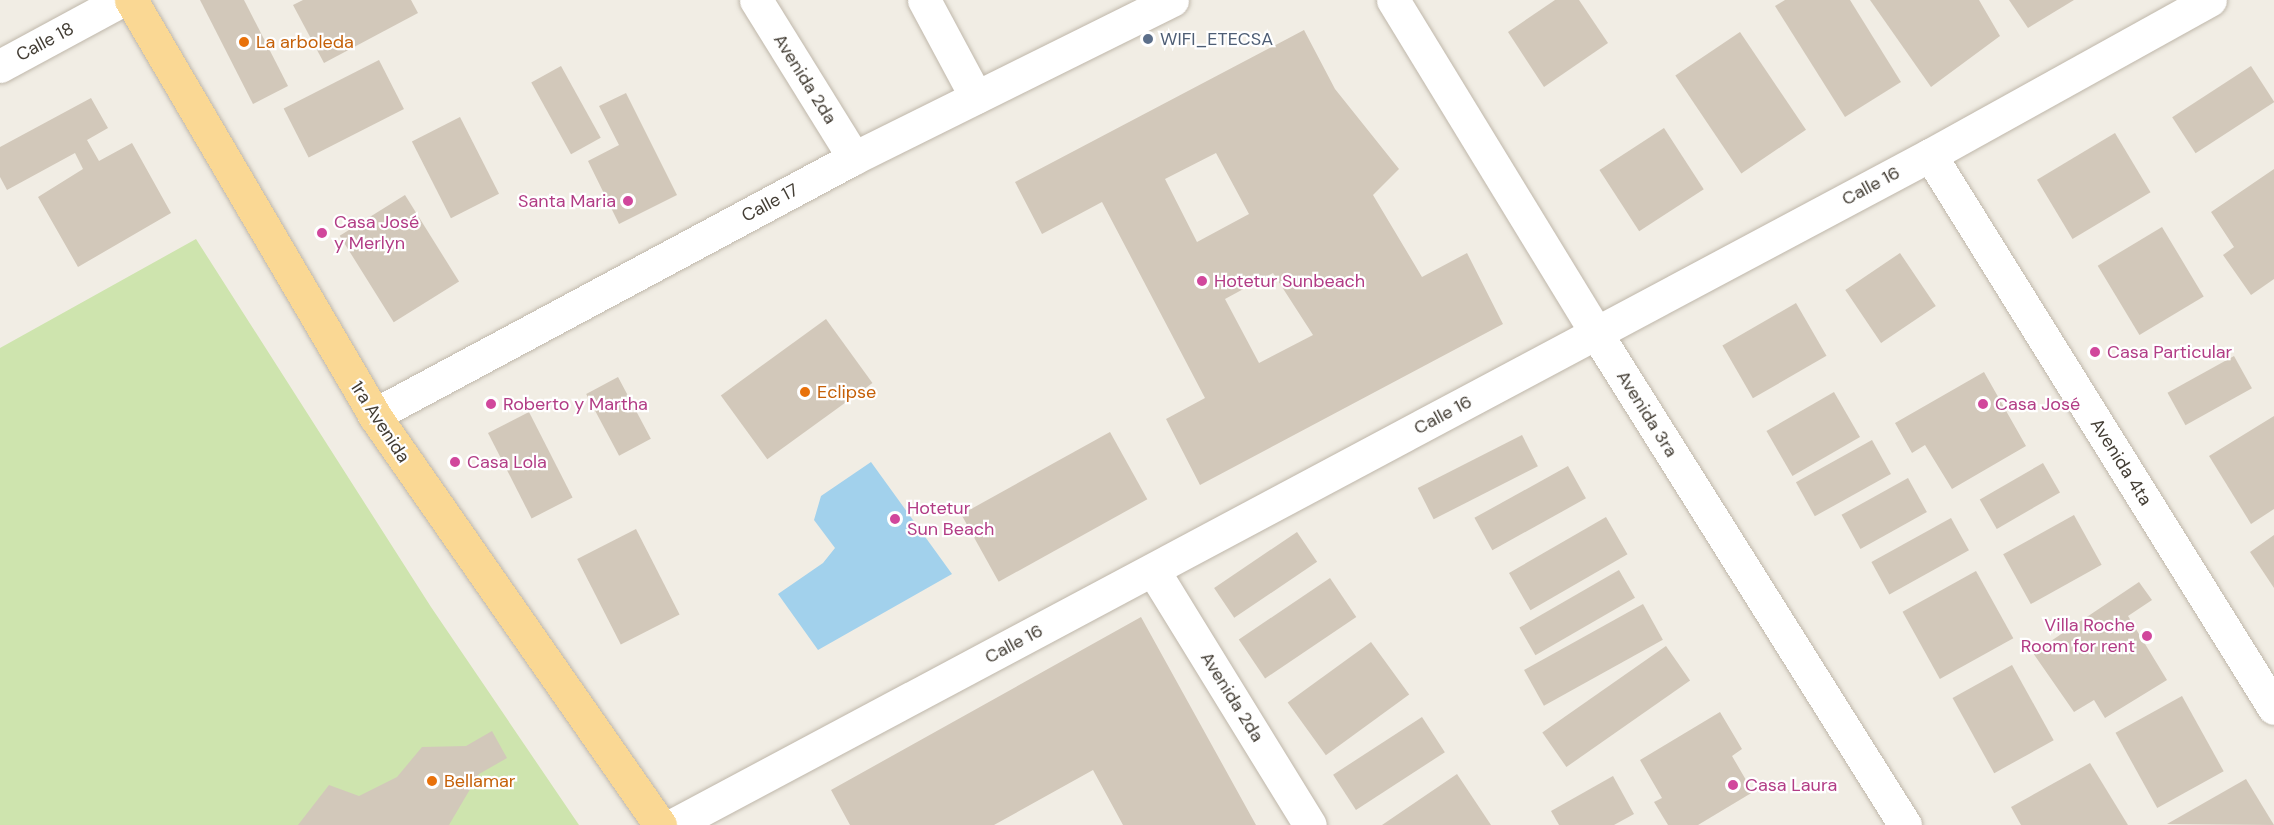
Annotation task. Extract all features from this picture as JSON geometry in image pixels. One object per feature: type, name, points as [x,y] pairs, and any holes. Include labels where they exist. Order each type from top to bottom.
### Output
[{"type":"main road","name":"1ra Avenida","points":[[131,0],[374,415],[660,825]]},
{"type":"street","name":"Calle 18","points":[[0,66],[122,0]]},
{"type":"street","name":"Avenida 2da","points":[[756,0],[854,158]]},
{"type":"street","points":[[924,0],[976,97]]},
{"type":"street","name":"Calle 17","points":[[374,415],[854,158],[1172,0]]},
{"type":"street","name":"Avenida 3ra","points":[[1393,0],[1596,333],[1905,825]]},
{"type":"street","name":"Calle 16","points":[[673,825],[1930,154],[2210,0]]},
{"type":"street","name":"Avenida 4ta","points":[[1930,154],[2274,708]]},
{"type":"street","name":"Avenida 2da","points":[[1153,570],[1310,825]]},
{"type":"green space","points":[[196,239],[431,607],[579,825],[0,825],[0,348]]},
{"type":"water","points":[[871,462],[952,574],[818,650],[778,594],[823,563],[835,548],[814,520],[821,496]]},
{"type":"building","points":[[200,0],[244,0],[288,86],[253,104]]},
{"type":"building","points":[[303,0],[411,0],[418,13],[324,63],[293,5]]},
{"type":"building","points":[[1555,0],[1579,0],[1608,43],[1544,87],[1508,32]]},
{"type":"building","points":[[1785,0],[1850,0],[1901,82],[1845,117],[1775,6]]},
{"type":"building","points":[[1870,0],[1979,0],[2000,36],[1931,87]]},
{"type":"building","points":[[2009,0],[2074,0],[2028,28]]},
{"type":"building","points":[[1304,30],[1335,89],[1399,169],[1373,195],[1422,277],[1467,253],[1503,324],[1200,485],[1166,419],[1205,398],[1102,202],[1042,234],[1015,182]],"holes":[[[1216,153],[1249,214],[1197,242],[1165,179]],[[1273,273],[1313,335],[1259,363],[1225,299]]]},
{"type":"building","points":[[1740,32],[1806,130],[1741,173],[1675,76]]},
{"type":"building","points":[[379,60],[404,109],[309,158],[284,109]]},
{"type":"building","points":[[561,66],[601,138],[571,154],[531,82]]},
{"type":"building","points":[[2251,66],[2274,102],[2196,153],[2172,117]]},
{"type":"building","points":[[626,93],[677,195],[619,224],[588,161],[619,145],[599,106]]},
{"type":"building","points":[[91,98],[108,128],[87,140],[99,161],[132,143],[171,213],[78,267],[38,197],[83,169],[75,153],[7,190],[0,177],[0,147]]},
{"type":"building","points":[[460,117],[499,194],[451,218],[412,142]]},
{"type":"building","points":[[1664,128],[1704,189],[1639,231],[1599,170]]},
{"type":"building","points":[[2115,133],[2151,192],[2073,239],[2037,180]]},
{"type":"building","points":[[2274,169],[2274,279],[2251,295],[2223,255],[2234,247],[2211,212]]},
{"type":"building","points":[[405,195],[459,282],[394,322],[340,236]]},
{"type":"building","points":[[2162,227],[2204,296],[2139,335],[2098,266]]},
{"type":"building","points":[[1900,253],[1936,306],[1881,343],[1845,290]]},
{"type":"building","points":[[1796,303],[1826,356],[1753,398],[1722,346]]},
{"type":"building","points":[[826,319],[872,383],[767,459],[721,395]]},
{"type":"building","points":[[2234,356],[2252,388],[2185,425],[2168,393]]},
{"type":"building","points":[[1984,372],[2026,446],[1952,489],[1925,445],[1912,453],[1895,423]]},
{"type":"building","points":[[618,377],[651,439],[619,456],[586,394]]},
{"type":"building","points":[[1834,392],[1860,437],[1792,476],[1766,431]]},
{"type":"building","points":[[529,412],[573,498],[532,518],[488,433]]},
{"type":"building","points":[[2274,416],[2274,509],[2251,524],[2209,456]]},
{"type":"building","points":[[1110,432],[1147,499],[999,582],[961,514]]},
{"type":"building","points":[[1522,435],[1538,466],[1434,519],[1418,488]]},
{"type":"building","points":[[1872,440],[1891,474],[1815,516],[1796,482]]},
{"type":"building","points":[[2043,463],[2060,492],[1997,529],[1980,500]]},
{"type":"building","points":[[1568,466],[1586,498],[1492,550],[1474,518]]},
{"type":"building","points":[[1908,478],[1927,512],[1860,549],[1842,515]]},
{"type":"building","points":[[2074,515],[2102,565],[2031,604],[2003,554]]},
{"type":"building","points":[[1606,517],[1628,554],[1531,610],[1509,573]]},
{"type":"building","points":[[1951,518],[1969,550],[1889,594],[1871,562]]},
{"type":"building","points":[[636,529],[680,615],[621,644],[577,559]]},
{"type":"building","points":[[1297,532],[1317,562],[1234,618],[1214,588]]},
{"type":"building","points":[[2274,535],[2274,588],[2250,552]]},
{"type":"building","points":[[1619,570],[1635,598],[1535,655],[1519,628]]},
{"type":"building","points":[[1976,571],[2013,638],[1940,679],[1903,612]]},
{"type":"building","points":[[1330,578],[1356,617],[1265,678],[1239,640]]},
{"type":"building","points":[[2139,582],[2152,600],[2128,616],[2167,680],[2105,718],[2094,700],[2074,712],[2033,653]]},
{"type":"building","points":[[1643,604],[1663,640],[1544,706],[1524,670]]},
{"type":"building","points":[[1141,617],[1256,825],[1123,825],[1093,770],[994,825],[850,825],[831,790]]},
{"type":"building","points":[[1371,642],[1409,695],[1326,755],[1288,703]]},
{"type":"building","points":[[1666,646],[1690,680],[1566,767],[1542,733]]},
{"type":"building","points":[[2012,665],[2054,740],[1994,773],[1953,698]]},
{"type":"building","points":[[2182,696],[2224,771],[2157,808],[2116,733]]},
{"type":"building","points":[[1720,712],[1742,749],[1732,756],[1753,792],[1698,825],[1668,825],[1654,802],[1662,798],[1640,760]]},
{"type":"building","points":[[1422,717],[1445,752],[1356,810],[1333,775]]},
{"type":"building","name":"Bellamar","points":[[492,731],[507,758],[479,774],[449,825],[298,825],[329,785],[359,796],[397,777],[422,747],[466,746]]},
{"type":"building","points":[[2090,763],[2128,825],[2021,825],[2011,807]]},
{"type":"building","points":[[1457,774],[1491,825],[1382,825]]},
{"type":"building","points":[[1613,776],[1634,814],[1614,825],[1559,825],[1551,811]]},
{"type":"building","points":[[2246,779],[2274,825],[2167,824]]},
{"type":"place","name":"WIFI_ETECSA","points":[[1148,39]]},
{"type":"place","name":"La arboleda","points":[[244,42]]},
{"type":"place","name":"Santa Maria","points":[[628,201]]},
{"type":"place","name":"Casa José y Merlyn","points":[[322,233]]},
{"type":"place","name":"Hotetur Sunbeach","points":[[1202,281]]},
{"type":"place","name":"Casa Particular","points":[[2095,352]]},
{"type":"place","name":"Eclipse","points":[[805,392]]},
{"type":"place","name":"Roberto y Martha","points":[[491,404]]},
{"type":"place","name":"Casa José","points":[[1983,404]]},
{"type":"place","name":"Casa Lola","points":[[455,462]]},
{"type":"place","name":"Hotetur Sun Beach","points":[[895,519]]},
{"type":"place","name":"Villa Roche Room for rent","points":[[2147,636]]},
{"type":"place","name":"Bellamar","points":[[432,781]]},
{"type":"place","name":"Casa Laura","points":[[1733,785]]}]
